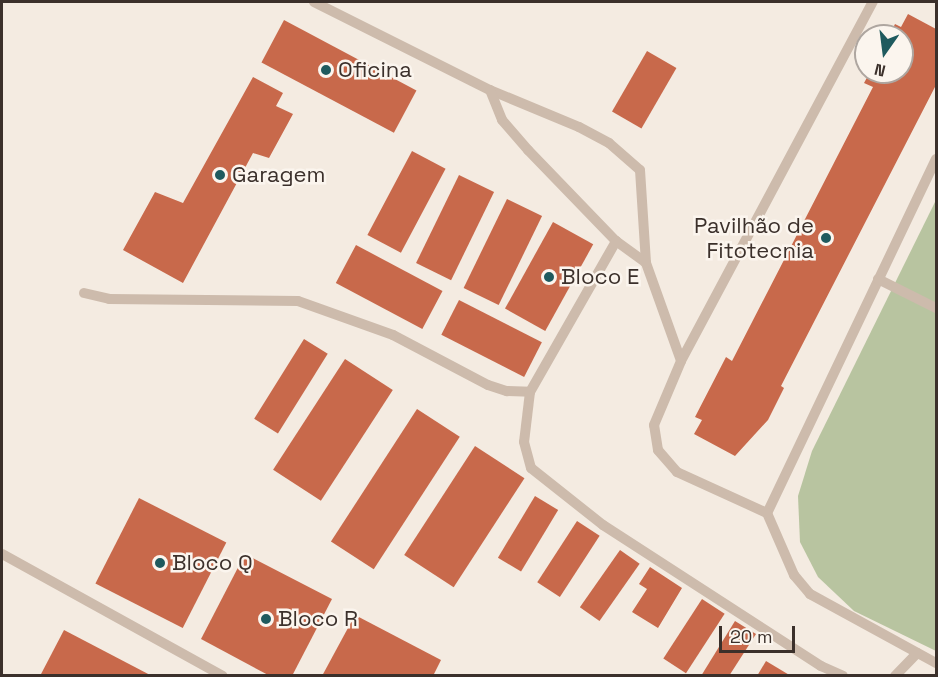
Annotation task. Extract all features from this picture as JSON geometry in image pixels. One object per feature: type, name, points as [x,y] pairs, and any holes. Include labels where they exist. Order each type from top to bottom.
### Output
[{"type":"lane","points":[[314,2],[490,90],[579,127],[609,143],[640,170],[646,263],[681,361]]},
{"type":"lane","points":[[873,2],[681,361],[654,425],[658,450],[677,472],[767,513],[794,575],[810,594],[936,663]]},
{"type":"lane","points":[[490,90],[502,120],[616,241],[646,263]]},
{"type":"lane","points":[[767,513],[936,159]]},
{"type":"lane","points":[[616,241],[530,392],[524,442],[531,468],[603,525],[821,666],[843,675]]},
{"type":"lane","points":[[878,279],[936,308]]},
{"type":"lane","points":[[84,292],[109,299],[298,301],[393,335],[488,385],[507,392],[530,392]]},
{"type":"lane","points":[[2,554],[223,675]]},
{"type":"lane","points":[[895,675],[917,653]]},
{"type":"green space","points":[[936,200],[936,651],[854,611],[818,577],[800,542],[798,496],[812,451]]},
{"type":"building","name":"Pavilhão de Fitotecnia","points":[[908,14],[936,29],[936,85],[781,386],[784,388],[768,420],[735,456],[694,434],[702,420],[695,417],[726,357],[732,361],[873,87],[866,84],[914,84],[914,24],[903,24]]},
{"type":"building","name":"Oficina","points":[[284,20],[416,90],[394,133],[261,62]]},
{"type":"building","points":[[647,51],[676,68],[641,129],[612,112]]},
{"type":"building","name":"Garagem","points":[[253,77],[283,93],[276,106],[293,114],[269,158],[253,153],[183,283],[123,250],[155,192],[183,203]]},
{"type":"building","points":[[412,151],[446,169],[401,253],[367,235]]},
{"type":"building","points":[[459,175],[494,192],[451,280],[416,263]]},
{"type":"building","points":[[507,199],[542,216],[499,305],[464,288]]},
{"type":"building","name":"Bloco E","points":[[553,222],[593,244],[545,331],[505,309]]},
{"type":"building","points":[[356,245],[443,291],[422,329],[336,283]]},
{"type":"building","points":[[459,300],[542,342],[524,377],[441,335]]},
{"type":"building","points":[[304,339],[328,354],[278,434],[254,419]]},
{"type":"building","points":[[345,359],[393,390],[321,501],[273,470]]},
{"type":"building","points":[[417,409],[460,437],[374,569],[331,542]]},
{"type":"building","points":[[475,446],[524,478],[454,587],[404,555]]},
{"type":"building","points":[[535,496],[558,510],[521,572],[498,558]]},
{"type":"building","name":"Bloco Q","points":[[139,498],[226,542],[183,628],[95,584]]},
{"type":"building","points":[[577,521],[600,536],[560,597],[537,582]]},
{"type":"building","points":[[620,550],[640,564],[600,621],[580,607]]},
{"type":"building","name":"Bloco R","points":[[245,554],[332,599],[292,676],[270,676],[201,639]]},
{"type":"building","points":[[650,567],[682,588],[658,628],[632,612],[647,589],[639,584]]},
{"type":"building","points":[[702,599],[725,614],[686,673],[663,659]]},
{"type":"building","points":[[355,615],[441,660],[433,676],[322,676]]},
{"type":"building","points":[[735,621],[756,634],[729,676],[701,676]]},
{"type":"building","points":[[64,630],[152,676],[40,676]]},
{"type":"building","points":[[766,661],[791,676],[757,676]]},
{"type":"place","name":"Oficina","points":[[326,70]]},
{"type":"place","name":"Garagem","points":[[220,175]]},
{"type":"place","name":"Pavilhão de Fitotecnia","points":[[826,238]]},
{"type":"place","name":"Bloco E","points":[[549,277]]},
{"type":"place","name":"Bloco Q","points":[[160,563]]},
{"type":"place","name":"Bloco R","points":[[266,619]]}]
